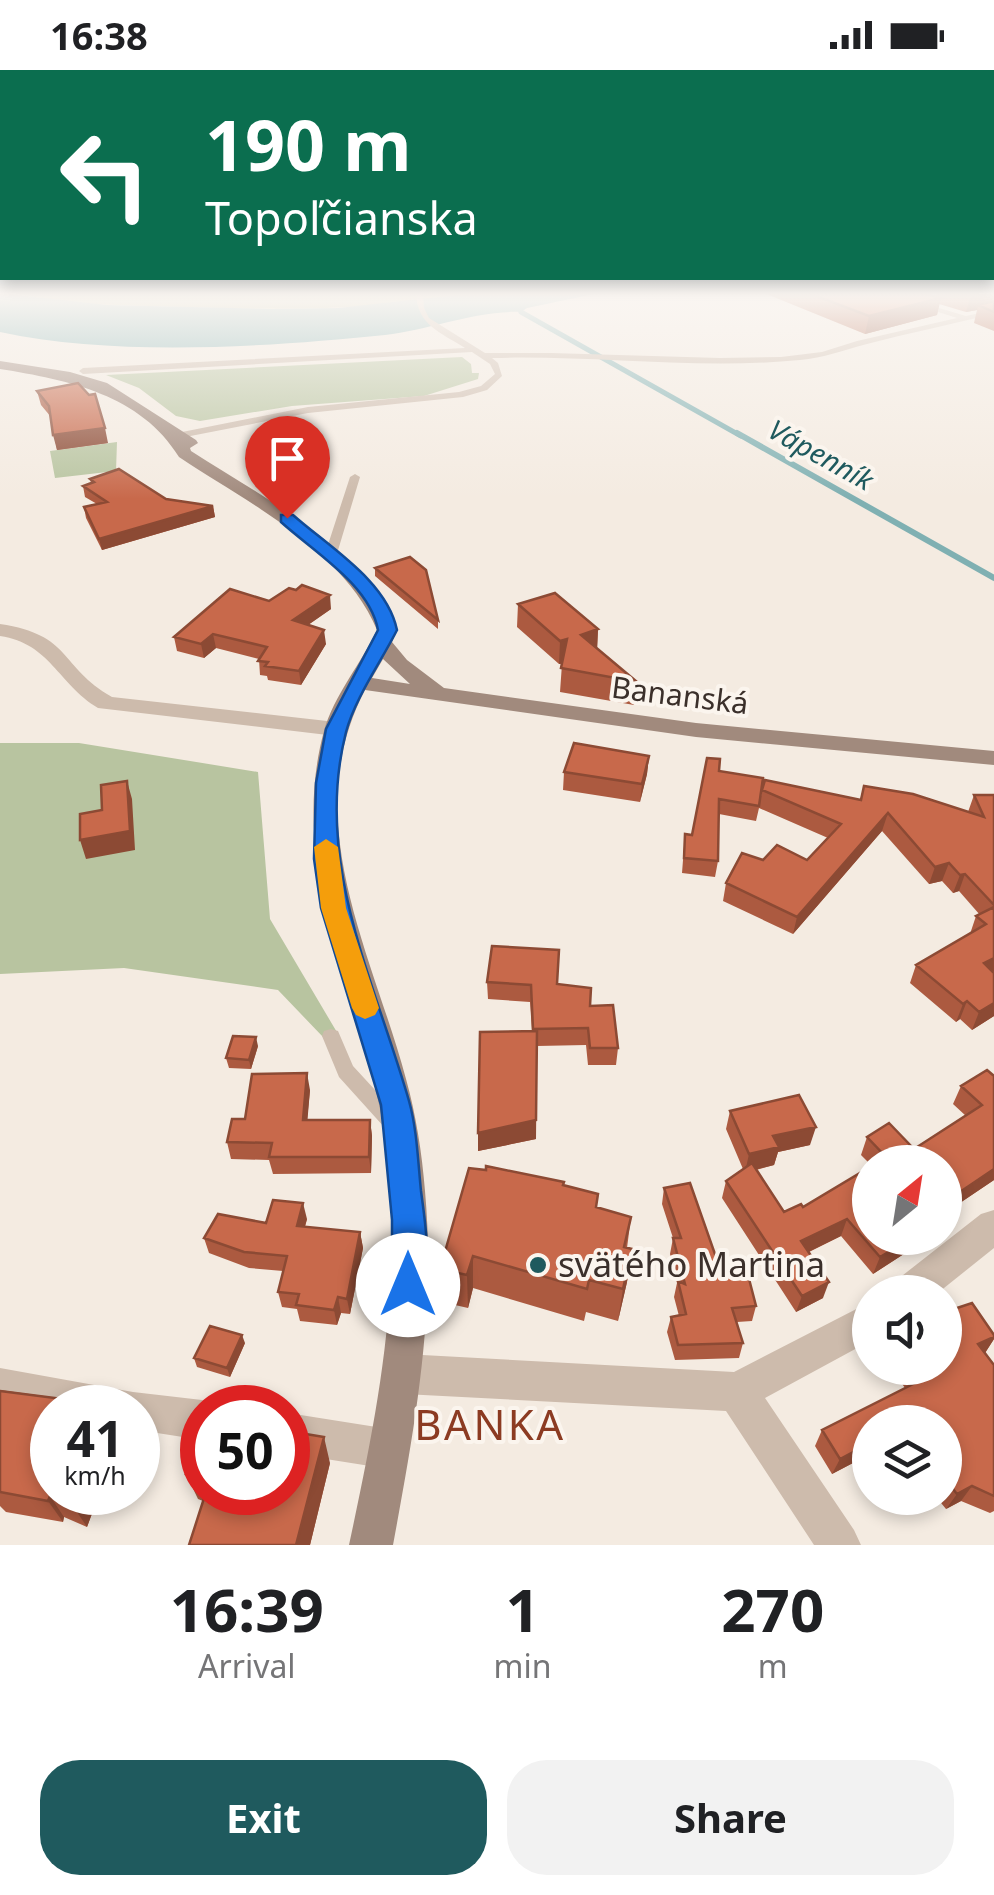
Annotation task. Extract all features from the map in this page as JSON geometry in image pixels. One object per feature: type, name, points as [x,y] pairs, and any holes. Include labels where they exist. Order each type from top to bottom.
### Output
[{"type":"main road","points":[[0,365],[70,376],[102,386],[175,436],[185,454],[330,556],[360,581],[384,613],[387,630],[382,643],[336,729],[327,783],[326,859],[331,892],[394,1094],[408,1220],[404,1374],[371,1545]]},
{"type":"main road","points":[[382,643],[399,666],[440,694]]},
{"type":"main road","name":"Bananská","points":[[359,683],[696,730],[994,758]]},
{"type":"street","points":[[0,630],[22,632],[50,644],[82,692],[106,703],[336,729]]},
{"type":"street","points":[[932,1275],[994,1226]]},
{"type":"street","points":[[404,1374],[737,1392],[852,1331]]},
{"type":"street","points":[[0,1388],[30,1393]]},
{"type":"street","points":[[737,1392],[839,1545]]},
{"type":"street","points":[[310,1436],[389,1449]]},
{"type":"lane","points":[[83,371],[273,362]]},
{"type":"lane","points":[[175,436],[308,410],[468,394],[499,377],[492,362]]},
{"type":"lane","points":[[664,362],[711,362]]},
{"type":"lane","points":[[330,556],[355,477]]},
{"type":"lane","points":[[331,1036],[346,1071],[401,1132]]},
{"type":"green space","points":[[366,362],[468,362],[472,373],[479,373],[478,379],[424,396],[292,406],[200,421],[176,416],[139,388],[106,375]]},
{"type":"green space","points":[[117,442],[116,471],[55,478],[50,451]]},
{"type":"green space","points":[[0,743],[79,743],[258,772],[270,919],[338,1034],[323,1037],[278,990],[124,968],[0,974]]},
{"type":"building","points":[[78,383],[89,395],[95,394],[105,428],[53,435],[49,406],[37,391]]},
{"type":"building","points":[[119,469],[166,499],[213,506],[99,539],[84,507],[107,502],[83,486],[94,482],[90,479]]},
{"type":"building","points":[[410,557],[426,570],[438,620],[375,568]]},
{"type":"building","points":[[302,585],[330,595],[293,620],[324,630],[299,671],[265,666],[268,662],[258,661],[267,647],[213,634],[201,644],[174,637],[230,589],[269,601]]},
{"type":"building","points":[[555,593],[598,629],[581,635],[637,682],[561,668],[567,639],[560,641],[518,604]]},
{"type":"building","points":[[574,743],[649,756],[642,784],[564,772]]},
{"type":"building","points":[[707,758],[720,759],[719,771],[763,778],[759,806],[719,799],[718,861],[684,858],[685,834],[692,835]]},
{"type":"building","points":[[765,780],[861,800],[864,786],[913,794],[984,817],[974,795],[994,795],[994,905],[949,863],[935,867],[888,813],[797,917],[726,883],[742,853],[763,860],[777,845],[807,860],[841,824],[762,790]]},
{"type":"building","points":[[127,781],[130,831],[80,840],[80,814],[102,810],[101,785]]},
{"type":"building","points":[[994,907],[994,958],[984,963],[994,973],[994,1003],[979,1012],[967,1001],[963,1004],[916,965],[986,924],[976,916]]},
{"type":"building","points":[[492,946],[559,950],[557,984],[591,988],[590,1006],[613,1005],[618,1048],[590,1048],[588,1028],[533,1029],[531,985],[487,982]]},
{"type":"building","points":[[537,1031],[536,1120],[478,1133],[480,1032]]},
{"type":"building","points":[[233,1036],[256,1037],[249,1060],[226,1058]]},
{"type":"building","points":[[987,1070],[994,1076],[994,1169],[962,1191],[962,1145],[920,1145],[982,1105],[961,1086]]},
{"type":"building","points":[[307,1073],[303,1120],[370,1120],[369,1157],[269,1157],[272,1143],[227,1142],[232,1119],[245,1119],[252,1074]]},
{"type":"building","points":[[799,1095],[816,1127],[773,1136],[779,1147],[749,1154],[730,1111]]},
{"type":"building","points":[[889,1123],[910,1145],[875,1145],[867,1137]]},
{"type":"building","points":[[752,1163],[784,1212],[801,1204],[803,1207],[852,1178],[852,1225],[847,1219],[801,1241],[829,1282],[802,1296],[726,1181]]},
{"type":"building","points":[[486,1166],[564,1182],[563,1185],[598,1194],[596,1207],[631,1217],[624,1247],[632,1249],[623,1289],[589,1280],[587,1289],[473,1256],[467,1275],[440,1269],[469,1168],[486,1170]]},
{"type":"building","points":[[690,1183],[723,1277],[748,1275],[756,1306],[732,1308],[743,1343],[678,1345],[671,1317],[686,1314],[678,1281],[685,1284],[673,1238],[681,1238],[664,1188]]},
{"type":"building","points":[[273,1200],[303,1203],[297,1226],[360,1232],[347,1299],[338,1297],[334,1310],[296,1305],[299,1294],[278,1292],[287,1256],[244,1252],[204,1238],[218,1214],[266,1223]]},
{"type":"building","points":[[972,1303],[994,1335],[978,1344],[994,1365],[994,1496],[972,1486],[962,1491],[962,1405],[871,1405],[911,1385],[962,1385],[962,1306]]},
{"type":"building","points":[[210,1326],[242,1335],[227,1368],[194,1358]]},
{"type":"building","points":[[0,1391],[30,1395],[30,1498],[0,1492]]},
{"type":"building","points":[[852,1415],[852,1453],[840,1459],[822,1430]]},
{"type":"building","points":[[310,1435],[324,1437],[310,1491]]},
{"type":"building","points":[[199,1515],[304,1515],[296,1545],[189,1545]]},
{"type":"waterway","name":"Vápenník","points":[[609,362],[741,436]]},
{"type":"waterway","name":"Vápenník","points":[[737,433],[994,578]]},
{"type":"slow traffic","points":[[326,847],[334,908],[365,1008]]},
{"type":"place","name":"svätého Martina","points":[[538,1265]]},
{"type":"district","name":"BANKA","points":[[490,1425]]},
{"type":"route","points":[[287,518],[302,536],[371,593],[384,613],[387,630],[336,729],[327,783],[326,859],[334,908],[394,1094],[408,1220],[408,1285]]}]
